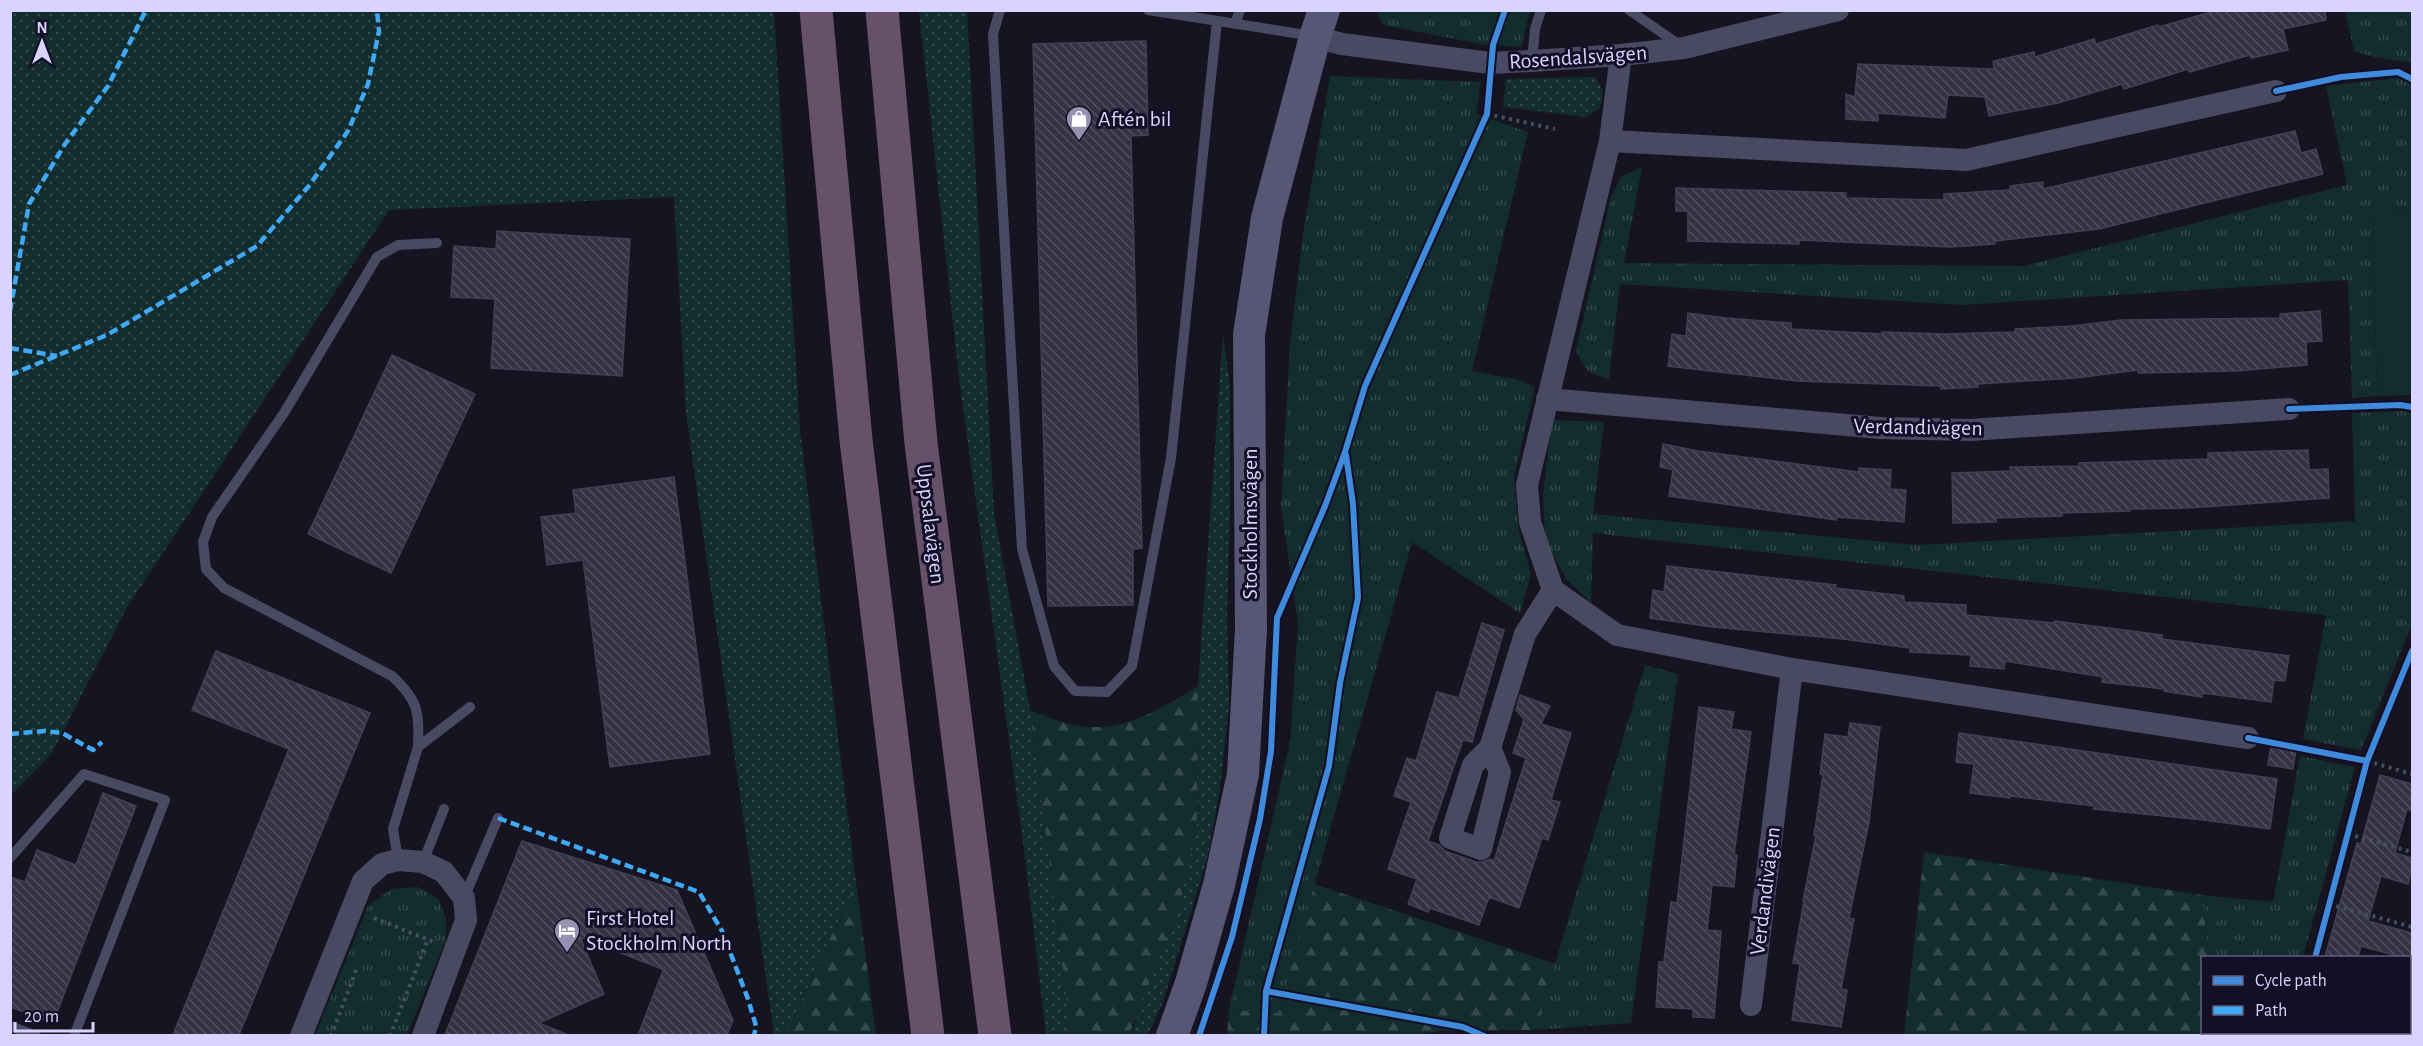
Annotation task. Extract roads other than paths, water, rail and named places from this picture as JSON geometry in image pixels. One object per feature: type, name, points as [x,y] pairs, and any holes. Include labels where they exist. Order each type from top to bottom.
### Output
[{"type":"highway","points":[[816,10],[856,440],[928,1035]]},
{"type":"highway","name":"Uppsalavägen","points":[[882,10],[921,444],[995,1035]]},
{"type":"main road","name":"Stockholmsvägen","points":[[1172,1035],[1191,983],[1219,885],[1243,774],[1251,629],[1250,335],[1267,218],[1319,24]]},
{"type":"street","name":"Rosendalsvägen","points":[[1319,24],[1342,44],[1490,63],[1532,62],[1684,48],[1838,10]]},
{"type":"street","points":[[1622,55],[1610,141],[1527,485],[1530,522],[1553,590],[1617,635],[1792,669],[2248,738]]},
{"type":"street","points":[[1610,141],[1966,160],[2276,91]]},
{"type":"street","name":"Verdandivägen","points":[[1547,399],[1881,428],[1970,430],[2289,409]]},
{"type":"street","points":[[1490,748],[1525,634],[1553,590]]},
{"type":"street","name":"Verdandivägen","points":[[1751,1005],[1792,669]]},
{"type":"street","points":[[301,1035],[363,881],[382,864],[398,860],[423,862],[444,872],[464,898],[466,920],[423,1035]]},
{"type":"lane","points":[[1000,10],[993,34],[1022,549],[1054,666],[1075,691],[1107,692],[1132,666],[1171,458],[1216,21]]},
{"type":"lane","points":[[1148,10],[1235,24],[1319,24]]},
{"type":"lane","points":[[1235,24],[1240,10]]},
{"type":"lane","points":[[1532,62],[1535,29],[1542,10]]},
{"type":"lane","points":[[1629,10],[1684,48]]},
{"type":"lane","points":[[398,860],[393,829],[418,747],[419,716],[409,692],[392,676],[224,588],[206,569],[203,542],[212,517],[284,413],[377,257],[398,245],[437,243]]},
{"type":"lane","points":[[418,747],[470,707]]},
{"type":"lane","points":[[10,858],[84,774],[165,800],[74,1035]]},
{"type":"lane","points":[[423,862],[444,809]]},
{"type":"lane","points":[[464,898],[498,818]]},
{"type":"lane","points":[[10,1026],[36,1035]]},
{"type":"place","name":"Aftén bil","points":[[1079,142]]},
{"type":"place","name":"First Hotel Stockholm North","points":[[567,954]]}]
